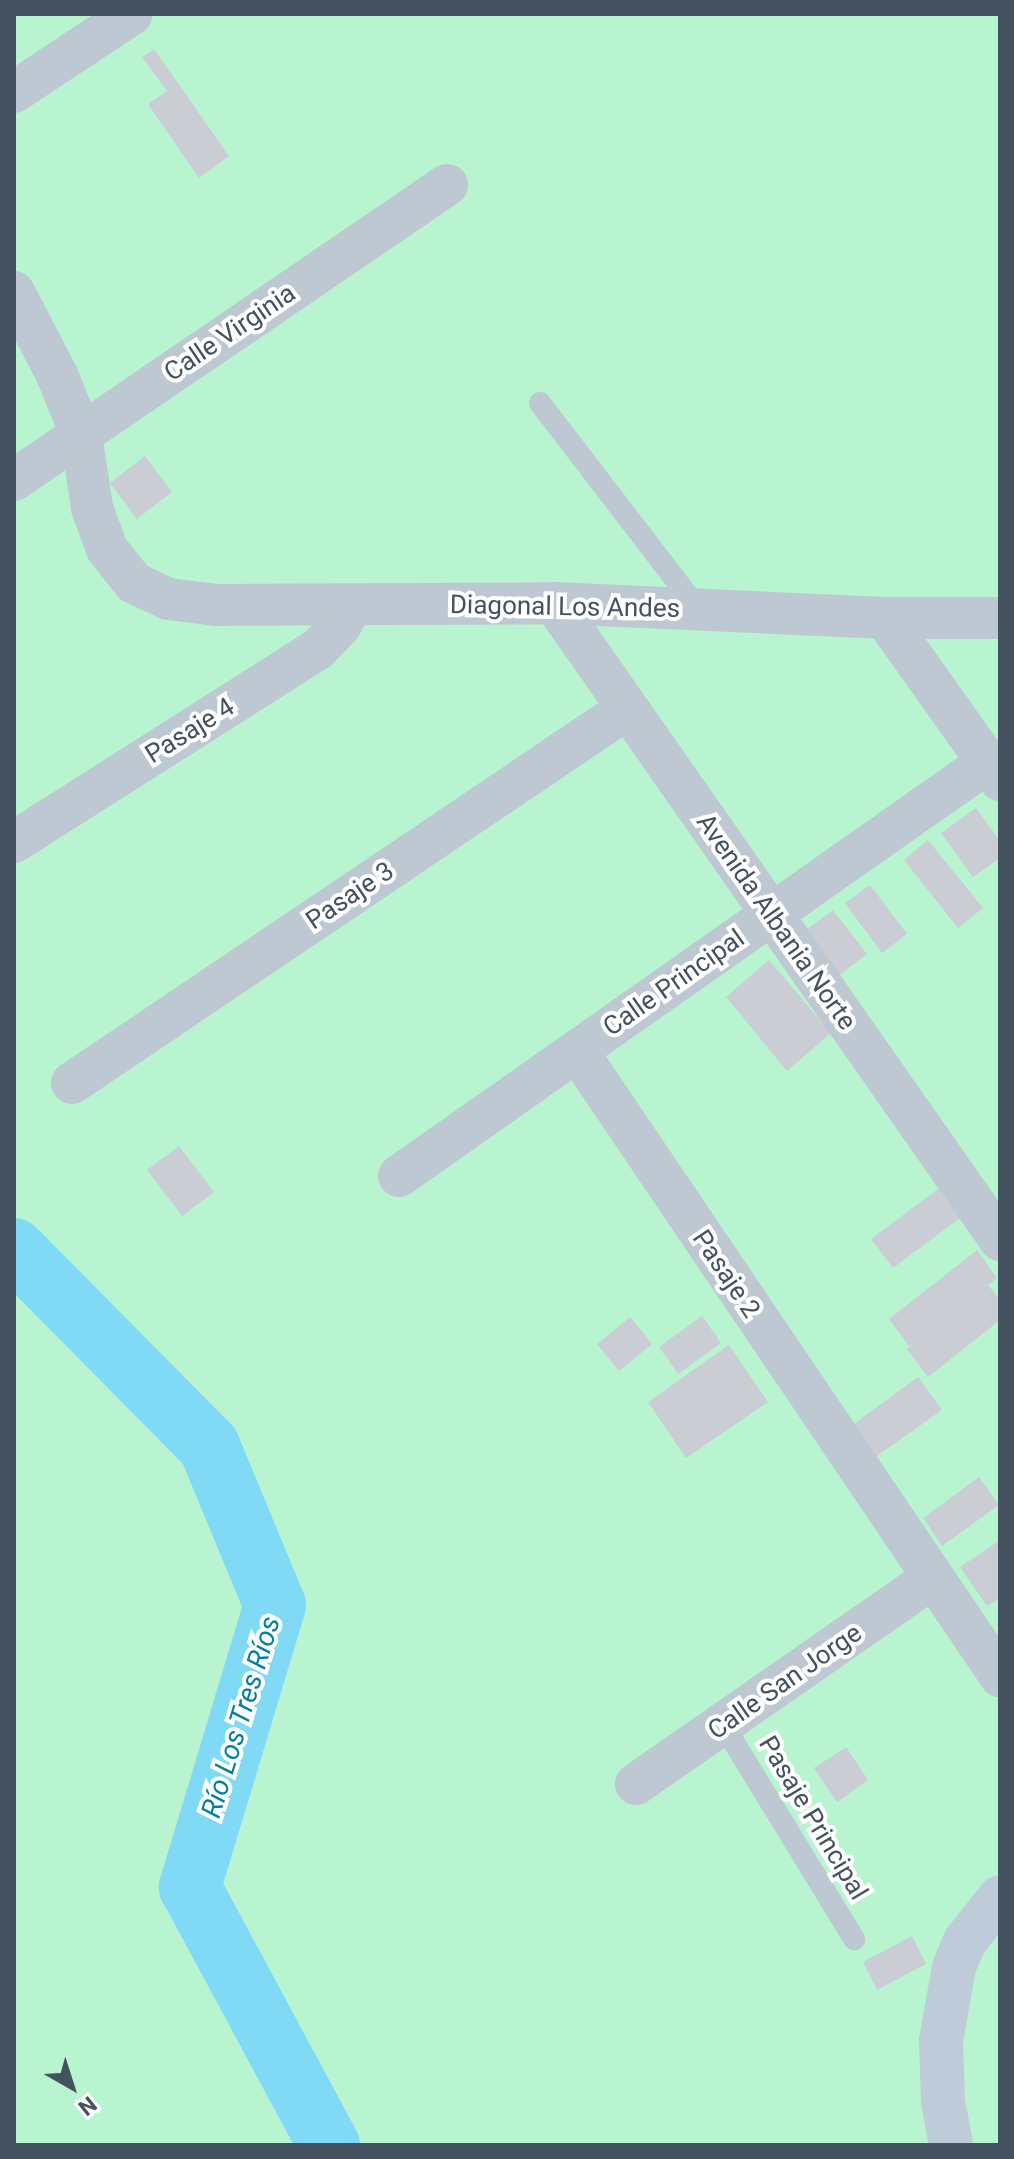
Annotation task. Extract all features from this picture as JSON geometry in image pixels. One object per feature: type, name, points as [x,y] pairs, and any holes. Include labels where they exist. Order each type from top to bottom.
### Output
[{"type":"street","points":[[14,92],[132,14]]},
{"type":"street","name":"Calle Virginia","points":[[14,480],[447,185]]},
{"type":"street","points":[[14,292],[57,375],[81,434]]},
{"type":"street","name":"Diagonal Los Andes","points":[[81,434],[92,508],[107,549],[134,583],[168,599],[216,605],[554,603],[885,618],[1000,618]]},
{"type":"street","name":"Avenida Albania Norte","points":[[554,603],[1000,1240]]},
{"type":"street","name":"Pasaje 4","points":[[14,842],[318,649],[340,626],[352,605]]},
{"type":"street","points":[[885,618],[994,771]]},
{"type":"street","name":"Pasaje 3","points":[[72,1083],[627,709]]},
{"type":"street","name":"Calle Principal","points":[[399,1176],[770,915],[994,771]]},
{"type":"street","name":"Pasaje 2","points":[[577,1051],[1000,1676]]},
{"type":"street","name":"Calle San Jorge","points":[[636,1784],[724,1726],[932,1578]]},
{"type":"street","points":[[951,2145],[943,2101],[941,2041],[954,1967],[965,1941],[1000,1897]]},
{"type":"lane","points":[[540,403],[699,610]]},
{"type":"lane","name":"Pasaje Principal","points":[[724,1726],[854,1939]]},
{"type":"green space","points":[[14,14],[1000,14],[1000,2145],[14,2145]]},
{"type":"building","points":[[154,49],[229,156],[199,178],[148,104],[167,91],[142,57]]},
{"type":"building","points":[[145,456],[172,492],[137,519],[110,483]]},
{"type":"building","points":[[976,808],[1000,841],[1000,858],[973,877],[941,833]]},
{"type":"building","points":[[928,840],[983,908],[958,928],[904,860]]},
{"type":"building","points":[[870,885],[907,934],[882,953],[845,903]]},
{"type":"building","points":[[833,910],[867,954],[829,983],[795,938]]},
{"type":"building","points":[[769,960],[831,1033],[787,1071],[726,997]]},
{"type":"building","points":[[179,1146],[214,1192],[182,1216],[147,1170]]},
{"type":"building","points":[[938,1189],[960,1218],[893,1268],[871,1239]]},
{"type":"building","points":[[977,1250],[997,1278],[988,1285],[1000,1300],[1000,1320],[928,1377],[907,1349],[917,1341],[909,1346],[889,1319]]},
{"type":"building","points":[[702,1316],[721,1343],[678,1374],[659,1347]]},
{"type":"building","points":[[630,1317],[652,1344],[619,1371],[597,1344]]},
{"type":"building","points":[[729,1345],[768,1402],[686,1458],[648,1402]]},
{"type":"building","points":[[918,1377],[942,1410],[870,1461],[847,1429]]},
{"type":"building","points":[[979,1477],[999,1505],[942,1546],[923,1518]]},
{"type":"building","points":[[1000,1540],[1000,1598],[987,1606],[960,1567]]},
{"type":"building","points":[[846,1747],[868,1780],[837,1802],[814,1768]]},
{"type":"building","points":[[912,1936],[926,1964],[877,1990],[863,1962]]},
{"type":"waterway","name":"Río Los Tres Ríos","points":[[14,1249],[209,1446],[275,1605],[190,1887],[329,2145]]}]
